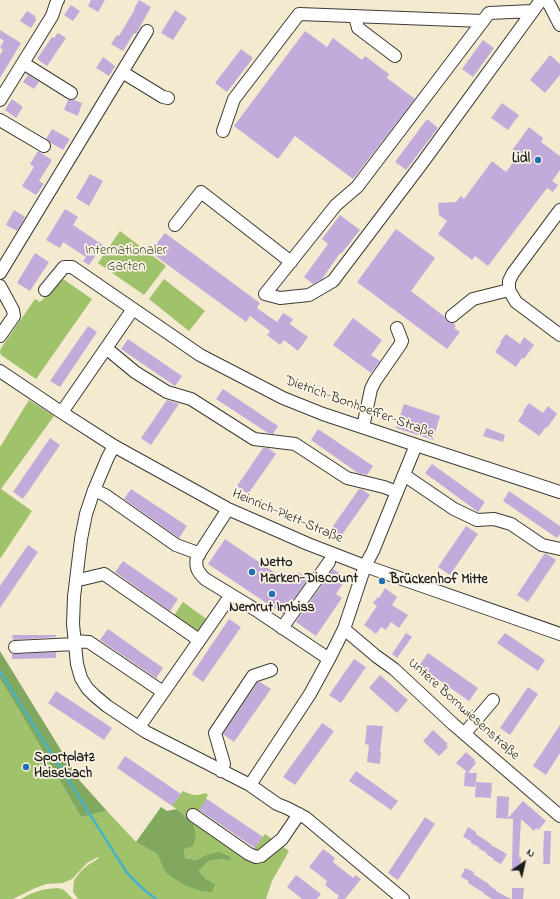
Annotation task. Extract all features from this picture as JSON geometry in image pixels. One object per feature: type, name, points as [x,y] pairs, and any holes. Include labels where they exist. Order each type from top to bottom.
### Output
[{"type":"street","points":[[0,100],[52,16],[58,0]]},
{"type":"street","points":[[533,12],[489,13],[358,186],[336,205],[265,294],[280,298],[309,295],[333,281],[423,162],[533,12],[541,0]]},
{"type":"street","points":[[547,0],[560,24]]},
{"type":"street","points":[[223,131],[234,99],[299,14],[483,21]]},
{"type":"street","points":[[355,16],[358,28],[394,56]]},
{"type":"street","points":[[0,273],[147,32]]},
{"type":"street","points":[[23,63],[71,93]]},
{"type":"street","points":[[122,72],[163,97],[168,98]]},
{"type":"street","points":[[0,120],[44,146]]},
{"type":"street","points":[[174,226],[201,192],[291,262]]},
{"type":"street","points":[[560,210],[513,273],[509,281],[509,290],[516,302],[560,335]]},
{"type":"street","name":"Dietrich-Bonhoeffer-Straße","points":[[45,290],[64,267],[72,267],[200,355],[283,398],[324,414],[560,492]]},
{"type":"street","points":[[0,286],[13,310],[14,316],[0,336]]},
{"type":"street","points":[[452,316],[473,298],[509,290]]},
{"type":"street","points":[[62,412],[133,310]]},
{"type":"street","points":[[363,427],[371,389],[402,341],[397,328]]},
{"type":"street","points":[[106,348],[134,372],[166,392],[190,399],[254,439],[295,444],[347,478],[384,487],[397,492]]},
{"type":"street","name":"Heinrich-Plett-Straße","points":[[0,371],[114,446],[228,509],[308,544],[365,566],[560,634]]},
{"type":"street","points":[[250,785],[300,711],[344,629],[365,566],[373,551],[416,445]]},
{"type":"street","points":[[114,446],[94,490],[86,514],[81,539],[74,597],[73,624],[77,664],[81,678],[88,688],[107,706],[139,727],[168,744],[250,785],[277,804],[288,808],[314,824],[403,899]]},
{"type":"street","points":[[404,475],[454,509],[471,518],[477,520],[494,519],[511,524],[542,545],[560,549]]},
{"type":"street","points":[[94,490],[105,495],[176,545],[199,555]]},
{"type":"street","points":[[228,509],[199,555],[196,563],[199,573],[205,579],[329,659]]},
{"type":"street","points":[[282,628],[329,562]]},
{"type":"street","points":[[76,579],[83,579],[104,574],[199,640]]},
{"type":"street","points":[[139,727],[231,595]]},
{"type":"street","name":"Untere Bornwiesenstraße","points":[[344,629],[394,669],[560,816]]},
{"type":"street","points":[[15,647],[89,642],[163,692]]},
{"type":"street","points":[[221,770],[224,764],[215,733],[253,676],[271,670]]},
{"type":"street","points":[[465,733],[493,700]]},
{"type":"street","points":[[193,815],[249,854],[256,857],[261,856],[282,839],[299,814]]},
{"type":"green space","name":"Internationaler Garten","points":[[120,231],[166,266],[144,295],[98,263]]},
{"type":"green space","points":[[63,279],[92,299],[36,379],[1,355],[1,348],[35,299],[40,302]]},
{"type":"green space","points":[[164,279],[205,311],[189,331],[149,299]]},
{"type":"green space","points":[[29,400],[54,416],[1,489],[32,511],[0,559],[0,447]]},
{"type":"green space","points":[[183,602],[208,620],[199,632],[192,631],[175,619],[175,614]]},
{"type":"green space","points":[[0,651],[80,781],[107,811],[81,817],[0,679]]},
{"type":"green space","points":[[0,679],[81,817],[107,811],[136,842],[157,854],[165,872],[215,884],[205,878],[199,871],[209,861],[223,859],[230,860],[206,855],[196,860],[185,858],[184,849],[193,824],[172,806],[183,791],[194,795],[206,793],[208,795],[206,798],[207,799],[199,811],[254,849],[265,834],[289,851],[272,881],[266,899],[78,899],[73,892],[74,880],[80,872],[99,858],[98,857],[87,863],[72,879],[63,883],[46,884],[13,899],[0,899]]},
{"type":"green space","points":[[161,807],[167,811],[177,809],[193,824],[196,835],[193,846],[184,849],[185,858],[196,860],[206,855],[219,852],[231,857],[230,860],[223,859],[209,861],[199,871],[205,878],[215,884],[212,892],[201,891],[184,885],[165,872],[157,854],[136,842]]},
{"type":"green space","points":[[58,888],[64,890],[73,899],[21,899],[39,891]]},
{"type":"building","points":[[91,0],[105,0],[98,12],[88,6]]},
{"type":"building","points":[[139,0],[151,7],[136,34],[134,33],[123,51],[111,44],[117,35],[119,36]]},
{"type":"building","points":[[71,5],[80,11],[73,21],[64,15]]},
{"type":"building","points":[[175,10],[187,18],[173,40],[161,33]]},
{"type":"building","points":[[27,11],[35,16],[36,20],[31,28],[20,21]]},
{"type":"building","points":[[0,30],[21,43],[0,78],[0,55],[3,50],[0,47],[4,41],[0,38]]},
{"type":"building","points":[[305,31],[327,47],[333,38],[362,60],[365,56],[389,74],[387,78],[415,99],[353,179],[295,136],[278,159],[234,126]]},
{"type":"building","points":[[58,33],[66,38],[47,66],[37,59],[52,37],[54,38]]},
{"type":"building","points":[[483,40],[494,48],[473,77],[462,69]]},
{"type":"building","points":[[241,49],[253,58],[227,92],[215,83]]},
{"type":"building","points":[[550,55],[560,64],[560,75],[545,93],[530,80]]},
{"type":"building","points":[[103,57],[115,66],[109,76],[96,68]]},
{"type":"building","points":[[28,75],[39,82],[34,89],[23,82]]},
{"type":"building","points":[[12,99],[23,107],[16,118],[5,110]]},
{"type":"building","points":[[68,100],[74,100],[82,103],[78,116],[64,110]]},
{"type":"building","points":[[502,103],[519,115],[508,130],[491,118]]},
{"type":"building","points":[[427,119],[438,128],[406,170],[395,162]]},
{"type":"building","points":[[529,127],[543,138],[541,142],[560,156],[560,170],[552,181],[558,185],[553,192],[547,188],[488,266],[475,256],[472,260],[438,234],[447,221],[439,215],[438,203],[456,202],[461,196],[464,199],[492,161],[506,172],[517,157],[511,152]]},
{"type":"building","points":[[52,129],[70,139],[63,150],[46,139]]},
{"type":"building","points":[[38,151],[52,160],[39,181],[44,184],[36,195],[22,186],[34,167],[30,164]]},
{"type":"building","points":[[90,174],[103,181],[89,206],[76,198]]},
{"type":"building","points":[[65,209],[78,217],[73,225],[103,245],[89,265],[83,261],[86,257],[63,242],[60,248],[46,240]]},
{"type":"building","points":[[14,210],[25,217],[17,231],[6,225]]},
{"type":"building","points":[[340,215],[360,230],[341,254],[340,253],[322,279],[313,284],[304,277],[328,244],[322,239]]},
{"type":"building","points":[[396,229],[435,258],[411,291],[445,317],[446,321],[453,323],[456,326],[454,328],[460,332],[447,349],[357,282]]},
{"type":"building","points":[[165,233],[260,303],[257,308],[277,322],[283,313],[293,319],[290,324],[308,337],[298,351],[284,340],[280,345],[267,335],[270,331],[250,316],[246,322],[150,252]]},
{"type":"building","points":[[35,253],[49,262],[30,291],[17,283]]},
{"type":"building","points":[[353,318],[382,340],[371,355],[380,361],[371,373],[333,345]]},
{"type":"building","points":[[88,326],[97,332],[60,387],[50,381]]},
{"type":"building","points":[[506,334],[520,344],[524,337],[534,345],[516,367],[495,352]]},
{"type":"building","points":[[128,339],[182,376],[175,386],[121,349]]},
{"type":"building","points":[[223,389],[278,426],[273,434],[268,433],[216,399]]},
{"type":"building","points":[[167,400],[179,404],[151,445],[141,438]]},
{"type":"building","points":[[529,403],[543,413],[548,406],[557,414],[539,436],[518,421]]},
{"type":"building","points":[[404,404],[440,416],[433,440],[396,428]]},
{"type":"building","points":[[486,428],[505,435],[503,442],[483,436]]},
{"type":"building","points":[[318,429],[373,466],[367,475],[358,473],[311,440]]},
{"type":"building","points":[[50,438],[60,445],[23,499],[13,492]]},
{"type":"building","points":[[263,448],[268,448],[276,454],[248,494],[237,486]]},
{"type":"building","points":[[432,464],[485,502],[478,512],[425,473]]},
{"type":"building","points":[[131,489],[187,526],[179,538],[124,499]]},
{"type":"building","points":[[359,489],[370,495],[341,536],[331,529]]},
{"type":"building","points":[[509,491],[560,526],[560,534],[557,538],[503,501]]},
{"type":"building","points":[[466,526],[478,534],[450,575],[438,567]]},
{"type":"building","points":[[225,539],[290,583],[298,572],[308,579],[283,614],[208,564]]},
{"type":"building","points":[[28,545],[38,552],[0,608],[0,586]]},
{"type":"building","points":[[545,553],[556,560],[528,602],[517,595]]},
{"type":"building","points":[[123,561],[178,599],[170,611],[115,572]]},
{"type":"building","points":[[333,569],[347,578],[336,594],[342,598],[316,636],[296,622]]},
{"type":"building","points":[[385,588],[397,597],[392,605],[408,615],[399,628],[391,622],[386,630],[381,627],[376,634],[364,625],[377,606],[373,603],[378,597],[379,598]]},
{"type":"building","points":[[229,619],[241,627],[203,682],[192,674]]},
{"type":"building","points":[[108,629],[163,668],[156,678],[100,640]]},
{"type":"building","points":[[406,633],[412,637],[397,658],[392,654]]},
{"type":"building","points":[[505,633],[545,660],[538,671],[497,643]]},
{"type":"building","points":[[12,635],[56,635],[56,637],[13,640]]},
{"type":"building","points":[[56,652],[56,658],[12,659],[12,654]]},
{"type":"building","points":[[428,653],[478,688],[469,701],[419,666]]},
{"type":"building","points":[[354,659],[366,667],[341,703],[329,695]]},
{"type":"building","points":[[380,675],[408,700],[397,713],[369,688]]},
{"type":"building","points":[[258,682],[271,689],[234,742],[223,734]]},
{"type":"building","points":[[528,687],[538,694],[510,735],[500,728]]},
{"type":"building","points":[[56,691],[112,728],[104,740],[48,703]]},
{"type":"building","points":[[322,723],[334,731],[295,785],[283,777]]},
{"type":"building","points":[[367,725],[383,726],[380,764],[367,762],[369,745],[365,744]]},
{"type":"building","points":[[560,725],[560,753],[546,775],[533,766]]},
{"type":"building","points":[[433,730],[448,744],[446,745],[448,747],[439,756],[423,741]]},
{"type":"building","points":[[466,752],[475,760],[474,761],[476,763],[468,773],[477,773],[475,787],[464,786],[465,772],[467,772],[456,763]]},
{"type":"building","points":[[125,756],[181,794],[172,806],[117,768]]},
{"type":"building","points":[[356,771],[398,801],[391,810],[349,781]]},
{"type":"building","points":[[476,782],[492,783],[491,798],[475,797]]},
{"type":"building","points":[[497,796],[509,797],[508,818],[523,801],[546,821],[538,830],[536,828],[534,831],[521,819],[519,857],[521,857],[520,870],[512,869],[513,819],[496,818]]},
{"type":"building","points":[[207,799],[263,837],[255,848],[199,810]]},
{"type":"building","points":[[425,817],[435,824],[398,880],[388,873]]},
{"type":"building","points":[[468,827],[491,845],[507,854],[501,864],[493,860],[494,859],[486,854],[487,853],[471,843],[471,841],[463,837]]},
{"type":"building","points":[[544,831],[551,831],[550,864],[543,864]]},
{"type":"building","points":[[323,849],[335,858],[333,862],[353,878],[355,875],[361,879],[345,899],[337,899],[339,896],[325,885],[327,881],[309,867]]},
{"type":"building","points":[[465,868],[474,872],[473,874],[489,884],[496,891],[511,899],[492,899],[484,894],[468,883],[469,881],[461,877]]},
{"type":"building","points":[[296,875],[321,894],[317,899],[302,899],[287,887]]},
{"type":"building","points":[[512,888],[524,888],[523,899],[512,899]]},
{"type":"waterway","points":[[0,672],[127,873],[156,899]]},
{"type":"place","name":"Lidl","points":[[538,160]]},
{"type":"place","name":"Netto Marken-Discount","points":[[252,572]]},
{"type":"place","name":"Brückenhof Mitte","points":[[382,581]]},
{"type":"place","name":"Nemrut Imbiss","points":[[272,594]]},
{"type":"place","name":"Sportplatz Heisebach","points":[[26,767]]}]
